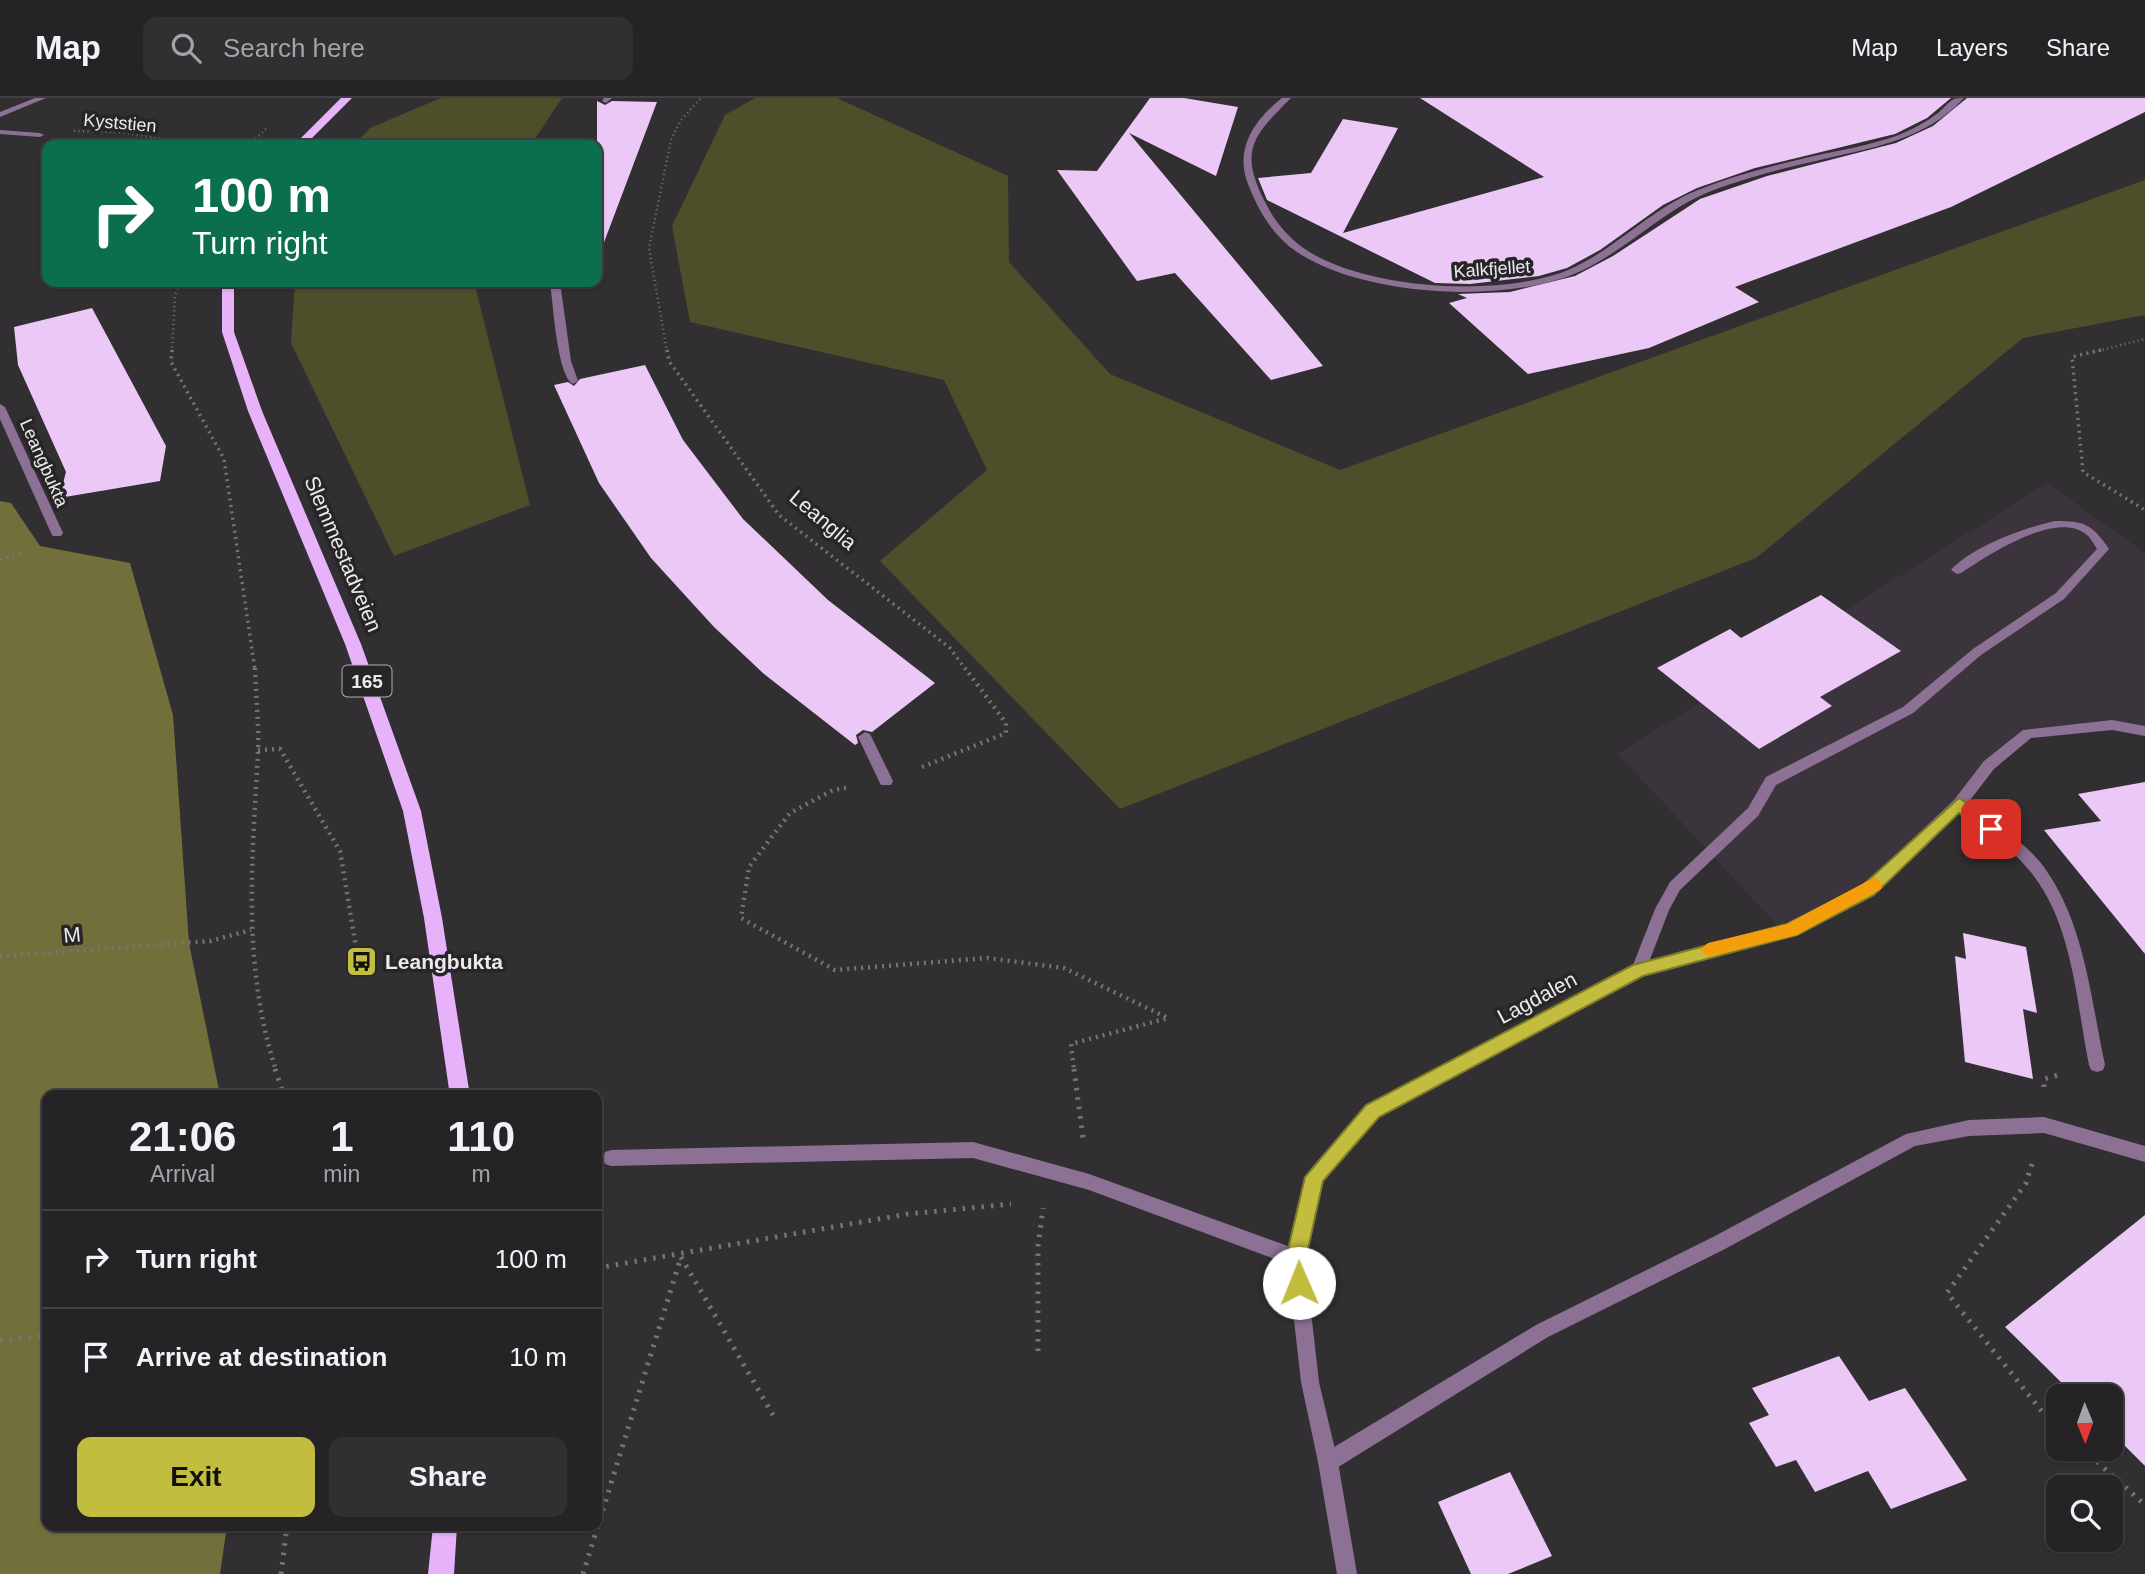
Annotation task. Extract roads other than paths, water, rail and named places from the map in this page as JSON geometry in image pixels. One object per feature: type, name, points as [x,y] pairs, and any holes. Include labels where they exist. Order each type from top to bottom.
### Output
[{"type":"main road","points":[[304,140],[347,98]]},
{"type":"main road","name":"Slemmestadveien","points":[[228,287],[228,332],[255,411],[353,644],[412,811],[435,930],[459,1090]]},
{"type":"main road","points":[[441,1574],[445,1531]]},
{"type":"street","points":[[0,115],[42,98]]},
{"type":"street","name":"Kalkfjellet","points":[[1287,98],[1252,135],[1245,168],[1265,215],[1301,251],[1351,274],[1468,290],[1533,284],[1569,273],[1697,193],[1788,164],[1872,145],[1926,125],[1961,98]]},
{"type":"street","points":[[0,132],[40,135]]},
{"type":"street","points":[[556,287],[566,361],[573,381]]},
{"type":"street","name":"Leangbukta","points":[[0,407],[57,533]]},
{"type":"street","points":[[1639,970],[1662,909],[1675,886],[1753,813],[1771,781],[1908,710],[1977,652],[2060,596],[2103,549],[2099,540],[2081,526],[2063,523],[2016,537],[1986,551],[1958,570]]},
{"type":"street","name":"Lagdalen","points":[[1347,1574],[1328,1462],[1310,1382],[1296,1258],[1315,1177],[1373,1111],[1639,970],[1791,930],[1868,890],[1959,804],[1989,765],[2028,733],[2112,725],[2145,731]]},
{"type":"street","points":[[865,737],[886,781]]},
{"type":"street","points":[[1959,804],[2007,841],[2041,874],[2067,926],[2096,1066]]},
{"type":"street","points":[[1328,1462],[1542,1331],[1717,1244],[1912,1139],[1969,1128],[2044,1125],[2145,1154]]},
{"type":"street","points":[[611,1158],[973,1150],[1089,1182],[1296,1258]]},
{"type":"place","name":"Leangbukta","points":[[362,962]]}]
